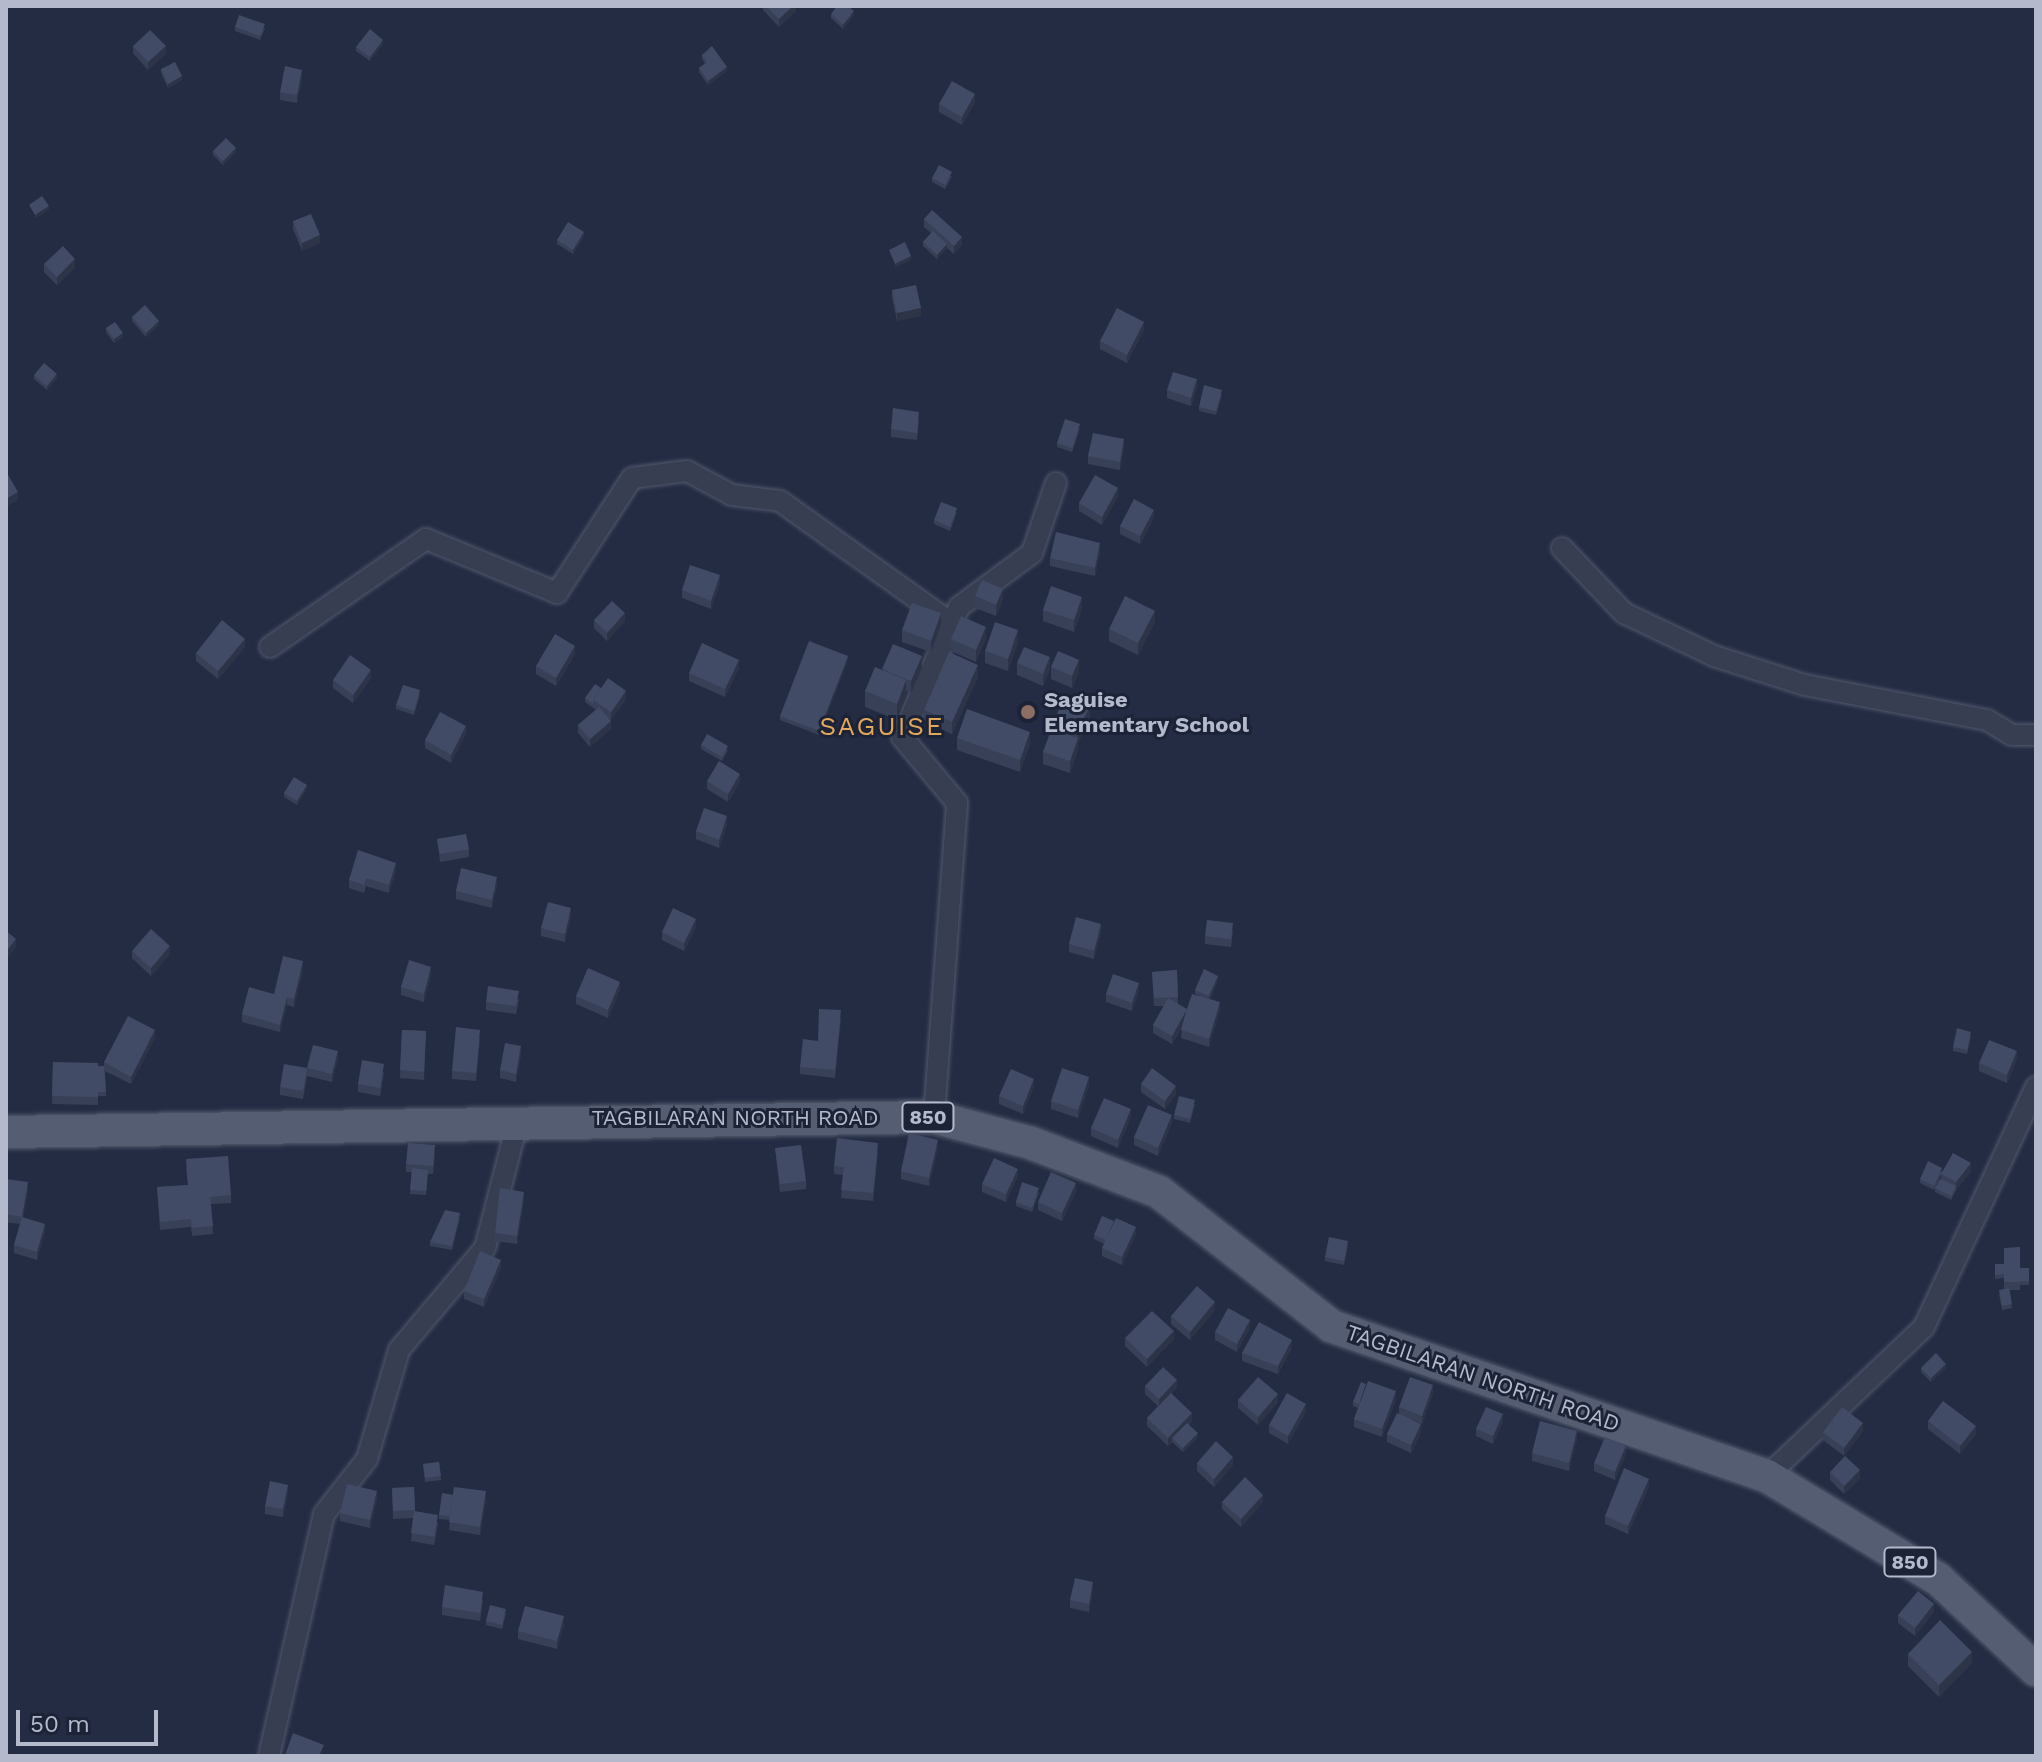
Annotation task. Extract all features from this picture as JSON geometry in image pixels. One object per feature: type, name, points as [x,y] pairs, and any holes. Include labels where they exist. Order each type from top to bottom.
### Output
[{"type":"main road","name":"TAGBILARAN NORTH ROAD","points":[[6,1132],[518,1120],[934,1117],[1031,1143],[1159,1192],[1331,1326],[1767,1476],[1938,1579],[2036,1670]]},
{"type":"street","points":[[270,647],[426,539],[557,593],[632,478],[687,471],[732,495],[780,501],[951,623]]},
{"type":"street","points":[[934,1117],[957,803],[902,737],[959,607],[1032,553],[1056,483]]},
{"type":"street","points":[[1562,548],[1624,613],[1714,656],[1805,685],[1987,720],[2012,735],[2036,735]]},
{"type":"street","points":[[1767,1476],[1924,1327],[2036,1087]]},
{"type":"street","points":[[269,1756],[324,1514],[367,1459],[399,1350],[485,1248],[518,1120]]},
{"type":"building","points":[[766,6],[793,6],[779,19]]},
{"type":"building","points":[[837,6],[848,6],[854,11],[843,25],[831,14]]},
{"type":"building","points":[[239,15],[265,24],[260,36],[235,27]]},
{"type":"building","points":[[370,29],[383,40],[370,57],[356,47]]},
{"type":"building","points":[[150,30],[166,46],[148,62],[133,46]]},
{"type":"building","points":[[712,46],[727,67],[708,81],[699,68],[707,62],[702,55]]},
{"type":"building","points":[[175,62],[182,76],[168,84],[161,69]]},
{"type":"building","points":[[285,66],[302,70],[297,95],[280,92]]},
{"type":"building","points":[[952,81],[975,94],[962,117],[939,104]]},
{"type":"building","points":[[226,138],[236,148],[223,161],[213,151]]},
{"type":"building","points":[[939,165],[952,172],[945,185],[932,178]]},
{"type":"building","points":[[42,196],[49,206],[35,215],[29,205]]},
{"type":"building","points":[[932,210],[962,237],[954,246],[924,219]]},
{"type":"building","points":[[311,214],[320,235],[302,243],[293,221]]},
{"type":"building","points":[[568,222],[584,232],[573,250],[557,240]]},
{"type":"building","points":[[933,231],[947,244],[937,255],[923,242]]},
{"type":"building","points":[[905,242],[911,256],[895,264],[889,250]]},
{"type":"building","points":[[63,246],[75,259],[57,277],[44,264]]},
{"type":"building","points":[[916,285],[921,308],[897,313],[892,290]]},
{"type":"building","points":[[145,305],[159,321],[146,333],[132,317]]},
{"type":"building","points":[[1117,308],[1144,322],[1127,355],[1100,341]]},
{"type":"building","points":[[115,322],[123,333],[114,339],[106,328]]},
{"type":"building","points":[[44,363],[57,374],[47,386],[34,375]]},
{"type":"building","points":[[1173,372],[1197,379],[1191,398],[1167,390]]},
{"type":"building","points":[[1204,385],[1222,390],[1216,411],[1199,407]]},
{"type":"building","points":[[893,408],[919,412],[917,433],[891,429]]},
{"type":"building","points":[[1065,419],[1080,424],[1072,448],[1057,443]]},
{"type":"building","points":[[1093,433],[1124,439],[1120,462],[1088,456]]},
{"type":"building","points":[[6,474],[18,492],[6,499]]},
{"type":"building","points":[[1095,475],[1118,488],[1102,517],[1079,503]]},
{"type":"building","points":[[1134,499],[1154,510],[1140,536],[1120,526]]},
{"type":"building","points":[[941,502],[957,508],[950,527],[934,520]]},
{"type":"building","points":[[1056,532],[1100,543],[1095,568],[1050,558]]},
{"type":"building","points":[[690,565],[720,575],[711,601],[682,590]]},
{"type":"building","points":[[982,580],[1003,589],[996,605],[975,596]]},
{"type":"building","points":[[1051,586],[1082,597],[1074,620],[1043,610]]},
{"type":"building","points":[[1125,596],[1155,611],[1138,643],[1109,629]]},
{"type":"building","points":[[612,601],[625,613],[607,633],[594,620]]},
{"type":"building","points":[[912,603],[941,613],[931,641],[902,630]]},
{"type":"building","points":[[961,616],[986,627],[976,650],[951,639]]},
{"type":"building","points":[[222,620],[245,639],[218,671],[196,653]]},
{"type":"building","points":[[995,622],[1018,630],[1008,659],[985,651]]},
{"type":"building","points":[[555,634],[575,646],[556,678],[536,666]]},
{"type":"building","points":[[809,641],[848,656],[819,731],[780,716]]},
{"type":"building","points":[[702,643],[739,660],[725,689],[689,673]]},
{"type":"building","points":[[893,644],[922,656],[911,681],[882,669]]},
{"type":"building","points":[[1024,647],[1050,657],[1043,674],[1017,663]]},
{"type":"building","points":[[1058,651],[1079,660],[1072,676],[1051,667]]},
{"type":"building","points":[[949,652],[978,665],[952,722],[924,710]]},
{"type":"building","points":[[350,655],[371,670],[353,695],[333,680]]},
{"type":"building","points":[[875,667],[906,680],[897,704],[865,691]]},
{"type":"building","points":[[608,678],[626,691],[611,712],[593,700]]},
{"type":"building","points":[[595,684],[601,688],[593,704],[585,698]]},
{"type":"building","points":[[403,685],[420,690],[414,711],[396,705]]},
{"type":"building","points":[[1066,695],[1090,706],[1078,731],[1054,720]]},
{"type":"building","points":[[599,707],[611,721],[590,739],[578,725]]},
{"type":"building","points":[[967,709],[1030,732],[1020,760],[957,738]]},
{"type":"building","points":[[440,712],[466,726],[451,755],[425,740]]},
{"type":"building","points":[[1051,730],[1078,738],[1070,761],[1043,752]]},
{"type":"building","points":[[707,734],[728,746],[722,757],[701,745]]},
{"type":"building","points":[[719,761],[740,774],[728,794],[707,781]]},
{"type":"building","points":[[294,777],[307,785],[297,801],[284,793]]},
{"type":"building","points":[[704,808],[727,816],[719,840],[696,831]]},
{"type":"building","points":[[466,834],[469,849],[440,854],[437,839]]},
{"type":"building","points":[[358,850],[396,863],[389,885],[366,878],[364,885],[349,880]]},
{"type":"building","points":[[461,868],[497,877],[492,900],[456,891]]},
{"type":"building","points":[[548,902],[571,908],[565,934],[541,928]]},
{"type":"building","points":[[673,908],[696,919],[684,943],[662,932]]},
{"type":"building","points":[[1076,917],[1101,924],[1094,951],[1069,944]]},
{"type":"building","points":[[1207,920],[1233,923],[1231,939],[1205,936]]},
{"type":"building","points":[[151,929],[170,946],[151,968],[132,951]]},
{"type":"building","points":[[6,931],[16,939],[6,952]]},
{"type":"building","points":[[283,956],[303,961],[294,999],[287,997],[280,1025],[242,1014],[249,987],[274,994]]},
{"type":"building","points":[[409,960],[431,967],[424,994],[401,987]]},
{"type":"building","points":[[588,968],[620,982],[608,1010],[576,996]]},
{"type":"building","points":[[1204,969],[1218,976],[1209,996],[1195,990]]},
{"type":"building","points":[[1177,970],[1178,997],[1154,998],[1152,972]]},
{"type":"building","points":[[1113,974],[1139,983],[1132,1003],[1106,994]]},
{"type":"building","points":[[488,986],[519,991],[516,1006],[486,1002]]},
{"type":"building","points":[[1192,994],[1220,1002],[1209,1039],[1181,1030]]},
{"type":"building","points":[[1168,998],[1187,1009],[1172,1036],[1153,1025]]},
{"type":"building","points":[[819,1009],[841,1010],[835,1070],[800,1067],[803,1039],[818,1041]]},
{"type":"building","points":[[128,1016],[155,1030],[131,1077],[104,1062]]},
{"type":"building","points":[[456,1027],[480,1030],[476,1073],[452,1071]]},
{"type":"building","points":[[1957,1028],[1971,1032],[1967,1050],[1953,1047]]},
{"type":"building","points":[[402,1030],[426,1031],[424,1072],[400,1070]]},
{"type":"building","points":[[1989,1040],[2017,1051],[2007,1075],[1979,1063]]},
{"type":"building","points":[[505,1043],[521,1046],[516,1074],[500,1070]]},
{"type":"building","points":[[313,1045],[338,1051],[332,1074],[307,1068]]},
{"type":"building","points":[[362,1060],[384,1064],[380,1088],[358,1084]]},
{"type":"building","points":[[53,1062],[98,1063],[98,1097],[52,1096]]},
{"type":"building","points":[[284,1064],[307,1068],[303,1091],[280,1087]]},
{"type":"building","points":[[104,1066],[106,1092],[98,1092],[98,1067]]},
{"type":"building","points":[[1062,1068],[1089,1077],[1078,1110],[1051,1101]]},
{"type":"building","points":[[1152,1068],[1176,1086],[1165,1101],[1141,1084]]},
{"type":"building","points":[[1011,1069],[1034,1079],[1023,1106],[999,1096]]},
{"type":"building","points":[[1179,1096],[1195,1100],[1190,1119],[1174,1115]]},
{"type":"building","points":[[1104,1098],[1131,1109],[1118,1140],[1091,1128]]},
{"type":"building","points":[[1148,1105],[1172,1115],[1158,1148],[1134,1137]]},
{"type":"building","points":[[909,1133],[938,1140],[929,1178],[901,1171]]},
{"type":"building","points":[[837,1138],[878,1143],[873,1193],[841,1190],[844,1167],[834,1166]]},
{"type":"building","points":[[408,1143],[435,1145],[433,1166],[406,1164]]},
{"type":"building","points":[[801,1145],[806,1181],[780,1184],[775,1148]]},
{"type":"building","points":[[1953,1153],[1971,1163],[1956,1182],[1941,1174]]},
{"type":"building","points":[[228,1156],[231,1195],[210,1197],[213,1226],[192,1228],[191,1219],[160,1222],[157,1187],[188,1185],[186,1159]]},
{"type":"building","points":[[994,1158],[1018,1169],[1006,1194],[982,1184]]},
{"type":"building","points":[[1928,1161],[1942,1168],[1934,1186],[1920,1179]]},
{"type":"building","points":[[412,1168],[428,1170],[426,1191],[410,1190]]},
{"type":"building","points":[[1051,1172],[1076,1183],[1062,1213],[1038,1202]]},
{"type":"building","points":[[6,1179],[28,1182],[22,1217],[6,1214]]},
{"type":"building","points":[[1940,1179],[1956,1186],[1951,1196],[1935,1188]]},
{"type":"building","points":[[1022,1182],[1039,1188],[1032,1208],[1016,1202]]},
{"type":"building","points":[[500,1188],[524,1192],[517,1236],[495,1233]]},
{"type":"building","points":[[445,1210],[460,1213],[452,1246],[430,1242]]},
{"type":"building","points":[[1102,1216],[1114,1221],[1106,1240],[1094,1235]]},
{"type":"building","points":[[22,1217],[45,1224],[37,1252],[14,1245]]},
{"type":"building","points":[[1116,1218],[1136,1227],[1122,1257],[1102,1248]]},
{"type":"building","points":[[1329,1237],[1348,1241],[1344,1261],[1325,1257]]},
{"type":"building","points":[[2020,1247],[2020,1282],[2004,1282],[2004,1248]]},
{"type":"building","points":[[480,1251],[501,1260],[484,1299],[464,1291]]},
{"type":"building","points":[[1995,1264],[2004,1264],[2004,1274],[1995,1275]]},
{"type":"building","points":[[2020,1268],[2029,1268],[2029,1281],[2020,1281]]},
{"type":"building","points":[[1197,1286],[1215,1302],[1190,1332],[1171,1316]]},
{"type":"building","points":[[2009,1288],[2012,1304],[2002,1306],[1999,1290]]},
{"type":"building","points":[[1228,1308],[1250,1320],[1237,1344],[1215,1332]]},
{"type":"building","points":[[1152,1311],[1174,1331],[1147,1359],[1125,1338]]},
{"type":"building","points":[[1259,1322],[1292,1340],[1278,1366],[1242,1353]]},
{"type":"building","points":[[1936,1353],[1946,1364],[1931,1378],[1921,1368]]},
{"type":"building","points":[[1163,1367],[1177,1380],[1159,1399],[1145,1386]]},
{"type":"building","points":[[1258,1377],[1278,1394],[1258,1417],[1238,1400]]},
{"type":"building","points":[[1410,1377],[1433,1385],[1422,1416],[1399,1407]]},
{"type":"building","points":[[1368,1381],[1396,1391],[1382,1429],[1354,1419]]},
{"type":"building","points":[[1361,1382],[1366,1384],[1359,1404],[1353,1402]]},
{"type":"building","points":[[1171,1393],[1192,1413],[1168,1438],[1147,1418]]},
{"type":"building","points":[[1287,1393],[1306,1404],[1288,1436],[1269,1425]]},
{"type":"building","points":[[1943,1401],[1976,1426],[1960,1446],[1928,1421]]},
{"type":"building","points":[[1486,1407],[1503,1414],[1493,1436],[1476,1429]]},
{"type":"building","points":[[1842,1407],[1863,1423],[1844,1448],[1823,1432]]},
{"type":"building","points":[[1397,1413],[1421,1424],[1411,1445],[1387,1434]]},
{"type":"building","points":[[1540,1421],[1577,1431],[1569,1463],[1532,1453]]},
{"type":"building","points":[[1187,1423],[1198,1433],[1183,1448],[1172,1438]]},
{"type":"building","points":[[1605,1437],[1626,1446],[1615,1472],[1594,1463]]},
{"type":"building","points":[[1216,1441],[1233,1457],[1214,1479],[1197,1463]]},
{"type":"building","points":[[1845,1456],[1860,1470],[1844,1486],[1830,1472]]},
{"type":"building","points":[[439,1462],[441,1476],[425,1478],[423,1464]]},
{"type":"building","points":[[1624,1468],[1649,1479],[1628,1526],[1605,1516]]},
{"type":"building","points":[[1245,1477],[1263,1495],[1241,1519],[1222,1502]]},
{"type":"building","points":[[270,1481],[288,1485],[283,1509],[265,1506]]},
{"type":"building","points":[[347,1484],[377,1491],[370,1520],[340,1513]]},
{"type":"building","points":[[414,1487],[415,1510],[393,1511],[392,1488]]},
{"type":"building","points":[[454,1487],[486,1491],[480,1527],[449,1522]]},
{"type":"building","points":[[442,1493],[453,1495],[450,1516],[439,1515]]},
{"type":"building","points":[[414,1511],[438,1515],[434,1537],[411,1533]]},
{"type":"building","points":[[1075,1578],[1093,1582],[1089,1604],[1070,1600]]},
{"type":"building","points":[[445,1585],[483,1592],[480,1613],[442,1607]]},
{"type":"building","points":[[1918,1591],[1934,1604],[1915,1628],[1898,1615]]},
{"type":"building","points":[[490,1605],[506,1609],[502,1625],[486,1621]]},
{"type":"building","points":[[525,1606],[564,1616],[557,1641],[518,1631]]},
{"type":"building","points":[[1940,1620],[1972,1652],[1939,1685],[1908,1654]]},
{"type":"building","points":[[293,1733],[324,1745],[319,1756],[285,1755]]},
{"type":"place","name":"Saguise Elementary School","points":[[1028,712]]},
{"type":"district","name":"SAGUISE","points":[[882,727]]}]
